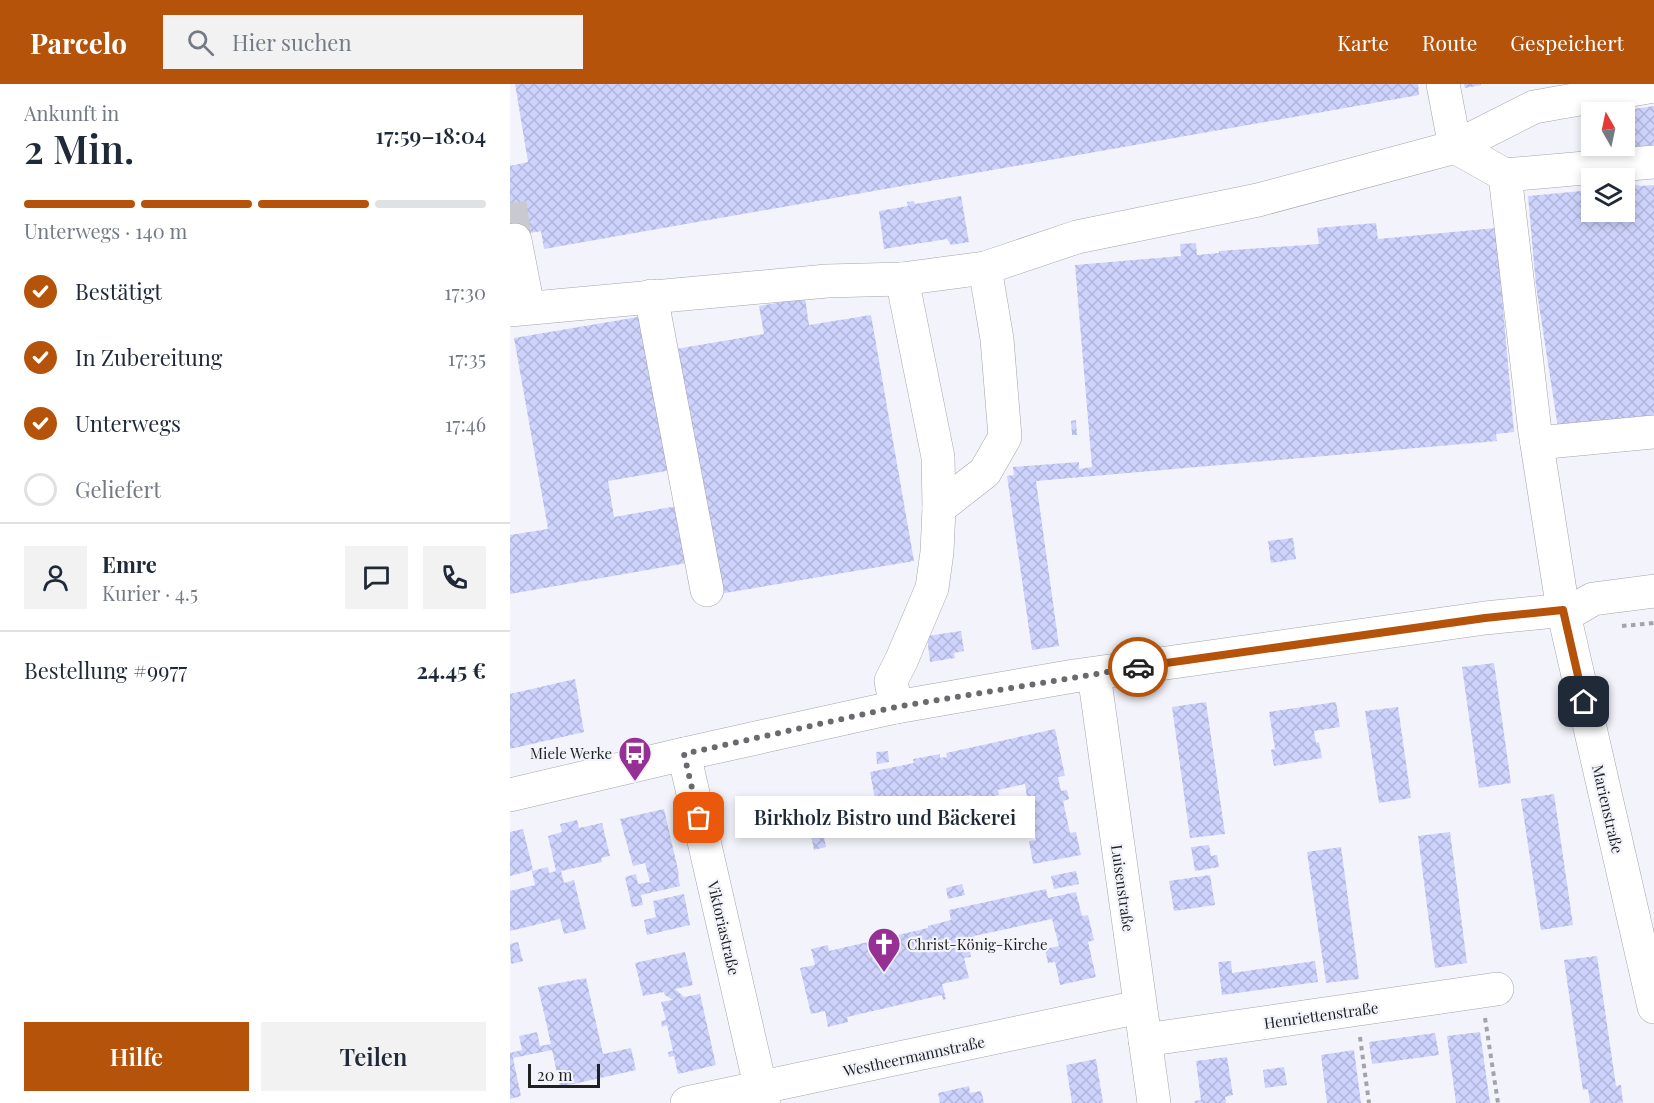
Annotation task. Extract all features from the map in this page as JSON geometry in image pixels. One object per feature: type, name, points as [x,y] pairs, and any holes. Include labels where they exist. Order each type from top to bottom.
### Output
[{"type":"street","points":[[1443,84],[1455,147],[1505,175],[1654,162]]},
{"type":"street","points":[[515,240],[519,308],[827,281],[902,279],[985,268],[1077,237],[1258,200],[1455,147],[1534,107],[1654,86]]},
{"type":"street","name":"Marienstraße","points":[[1505,175],[1537,443],[1654,1007]]},
{"type":"street","points":[[939,508],[985,472],[1005,437],[997,339],[985,268]]},
{"type":"street","points":[[896,707],[891,681],[932,588],[937,552],[939,508],[938,457],[902,279]]},
{"type":"street","points":[[651,296],[707,590]]},
{"type":"street","points":[[1537,443],[1654,432]]},
{"type":"street","points":[[1570,610],[1593,599],[1654,591]]},
{"type":"street","points":[[510,795],[896,707],[1094,674],[1485,618],[1570,610],[1596,616],[1654,609]]},
{"type":"street","name":"Luisenstraße","points":[[1094,674],[1154,1103]]},
{"type":"street","name":"Viktoriastraße","points":[[684,754],[763,1095]]},
{"type":"street","name":"Henriettenstraße","points":[[1145,1040],[1486,991]]},
{"type":"street","name":"Westheermannstraße","points":[[687,1103],[763,1095],[1140,1007]]},
{"type":"path","points":[[1486,991],[1487,1023],[1498,1103]]},
{"type":"path","points":[[1356,1010],[1369,1103]]},
{"type":"building","points":[[515,84],[1418,84],[1419,95],[544,249],[541,231],[510,237],[510,166],[528,162]]},
{"type":"building","points":[[1464,84],[1481,84],[1481,85],[1465,88]]},
{"type":"building","points":[[1654,106],[1654,150],[1635,151],[1635,109]]},
{"type":"building","points":[[1635,185],[1654,185],[1654,420],[1558,428],[1536,286],[1528,196],[1581,191],[1581,222],[1635,222]]},
{"type":"building","points":[[961,196],[969,242],[951,245],[947,239],[884,249],[879,211],[908,206],[907,202],[914,201],[915,204]]},
{"type":"building","points":[[1376,223],[1378,239],[1496,228],[1514,432],[1496,434],[1497,441],[1036,481],[1059,646],[1032,650],[1007,476],[1014,475],[1013,467],[1079,462],[1079,469],[1092,467],[1075,265],[1181,256],[1180,244],[1196,243],[1197,255],[1219,253],[1219,251],[1319,244],[1317,228]]},
{"type":"building","points":[[805,298],[809,325],[871,315],[914,561],[719,594],[676,349],[764,334],[759,306]]},
{"type":"building","points":[[644,316],[672,470],[608,481],[614,517],[683,505],[693,562],[510,594],[510,535],[548,529],[514,338]]},
{"type":"building","points":[[1076,420],[1077,435],[1072,435],[1071,421]]},
{"type":"building","points":[[1293,538],[1296,559],[1271,563],[1268,541]]},
{"type":"building","points":[[961,631],[964,651],[954,653],[955,658],[930,662],[927,636]]},
{"type":"building","points":[[1494,663],[1511,783],[1479,788],[1462,667]]},
{"type":"building","points":[[575,679],[584,732],[510,749],[510,694]]},
{"type":"building","points":[[1206,702],[1225,834],[1190,838],[1172,707]]},
{"type":"building","points":[[1336,702],[1340,727],[1314,731],[1322,758],[1274,766],[1271,750],[1275,749],[1269,712]]},
{"type":"building","points":[[1398,707],[1411,798],[1379,803],[1365,711]]},
{"type":"building","points":[[1055,729],[1065,776],[1058,777],[1061,791],[1067,790],[1069,799],[1063,801],[1070,833],[1076,832],[1081,855],[1033,864],[1029,841],[1036,840],[1029,808],[1022,809],[1020,800],[1027,798],[1025,784],[998,790],[999,795],[972,801],[971,795],[951,799],[952,805],[924,810],[923,805],[909,808],[911,813],[883,819],[879,798],[875,799],[870,772],[914,763],[913,759],[940,754],[940,758],[947,757],[946,753]]},
{"type":"building","points":[[888,751],[889,762],[877,764],[876,752]]},
{"type":"building","points":[[1554,794],[1573,925],[1541,930],[1521,799]]},
{"type":"building","points":[[664,809],[680,886],[641,895],[643,905],[632,907],[625,877],[636,874],[638,884],[650,882],[645,863],[633,866],[620,819]]},
{"type":"building","points":[[820,818],[826,847],[814,850],[808,820]]},
{"type":"building","points":[[577,820],[579,828],[602,823],[610,856],[601,858],[602,862],[561,871],[564,883],[574,880],[586,929],[564,934],[560,919],[510,931],[510,891],[535,885],[532,871],[548,867],[549,873],[556,871],[548,836],[562,832],[560,824]]},
{"type":"building","points":[[523,829],[533,870],[510,876],[510,832]]},
{"type":"building","points":[[1450,832],[1467,963],[1435,968],[1418,836]]},
{"type":"building","points":[[1209,845],[1211,856],[1217,855],[1219,867],[1195,871],[1191,847]]},
{"type":"building","points":[[1341,847],[1359,979],[1326,983],[1307,852]]},
{"type":"building","points":[[1076,871],[1079,884],[1054,889],[1051,876]]},
{"type":"building","points":[[1210,875],[1215,905],[1174,911],[1169,881]]},
{"type":"building","points":[[962,884],[965,895],[948,899],[946,888]]},
{"type":"building","name":"Christ-König-Kirche","points":[[1046,889],[1048,898],[1076,892],[1082,916],[1088,915],[1094,940],[1088,942],[1096,977],[1060,985],[1055,962],[1048,963],[1045,949],[1059,946],[1052,919],[974,936],[975,941],[968,942],[971,957],[964,958],[969,978],[942,984],[946,999],[943,1000],[942,995],[847,1017],[848,1022],[828,1027],[825,1011],[811,1014],[800,968],[815,965],[811,949],[828,945],[829,951],[928,928],[928,926],[951,920],[949,910]]},
{"type":"building","points":[[684,894],[690,925],[647,935],[644,920],[656,917],[653,901]]},
{"type":"building","points":[[518,942],[523,961],[511,964],[510,944]]},
{"type":"building","points":[[685,952],[693,985],[675,989],[684,997],[700,994],[716,1065],[678,1074],[674,1056],[669,1057],[668,1052],[673,1051],[667,1025],[662,1027],[661,1021],[666,1020],[661,1002],[673,1000],[664,992],[643,996],[635,963]]},
{"type":"building","points":[[1597,956],[1616,1086],[1621,1085],[1623,1103],[1590,1103],[1588,1089],[1583,1090],[1564,960]]},
{"type":"building","points":[[1231,961],[1232,973],[1315,961],[1318,982],[1222,995],[1218,962]]},
{"type":"building","points":[[586,978],[603,1054],[631,1048],[636,1070],[560,1087],[552,1050],[513,1058],[521,1096],[510,1099],[510,1053],[522,1050],[519,1036],[537,1032],[540,1046],[551,1044],[538,987]]},
{"type":"building","points":[[1480,1032],[1490,1103],[1456,1103],[1447,1036]]},
{"type":"building","points":[[1435,1033],[1439,1055],[1372,1064],[1369,1042]]},
{"type":"building","points":[[1354,1050],[1361,1103],[1327,1103],[1321,1055]]},
{"type":"building","points":[[1227,1057],[1233,1095],[1225,1097],[1226,1103],[1195,1103],[1194,1101],[1201,1100],[1196,1061]]},
{"type":"building","points":[[1096,1059],[1103,1103],[1072,1103],[1066,1065]]},
{"type":"building","points":[[1284,1067],[1287,1085],[1265,1088],[1263,1070]]},
{"type":"building","points":[[969,1086],[970,1093],[981,1091],[984,1103],[940,1103],[938,1093]]},
{"type":"tunnel","points":[[510,203],[515,240]]},
{"type":"way so far","points":[[699,818],[684,754],[896,707],[1138,667]]},
{"type":"place","name":"Miele Werke","points":[[635,782]]},
{"type":"place","name":"Birkholz Bistro und Bäckerei","points":[[699,818]]},
{"type":"place","name":"Christ-König-Kirche","points":[[884,973]]},
{"type":"route","points":[[1138,667],[1485,618],[1563,610],[1584,702]]}]
